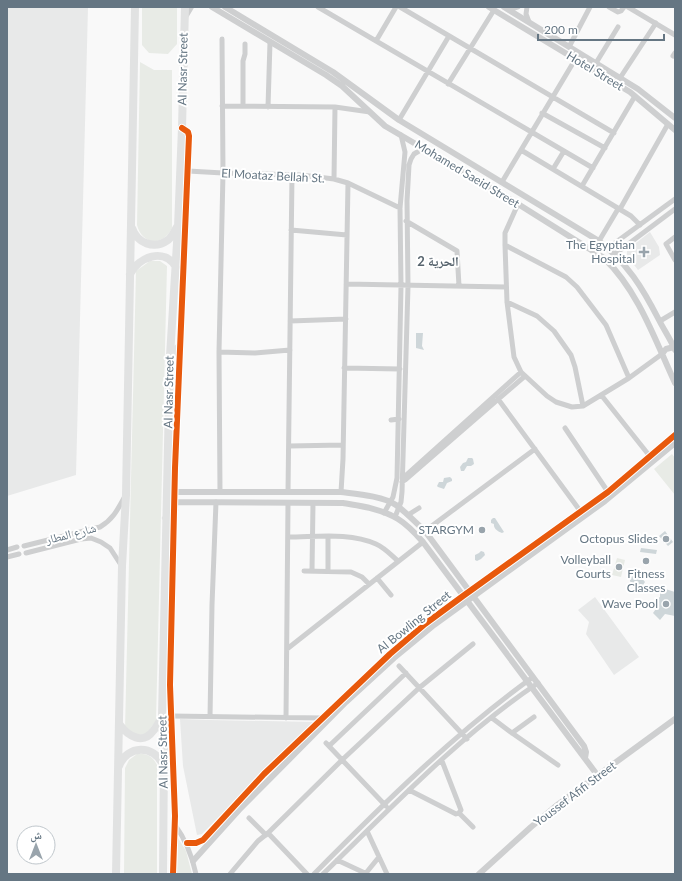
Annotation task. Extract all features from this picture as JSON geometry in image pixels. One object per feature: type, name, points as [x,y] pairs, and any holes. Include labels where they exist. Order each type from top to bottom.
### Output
[{"type":"main road","points":[[116,874],[122,566],[126,495],[135,7]]},
{"type":"main road","name":"Al Nasr Street","points":[[163,874],[164,767],[162,717],[166,518],[170,356],[176,267],[182,128],[184,7]]},
{"type":"main road","points":[[131,224],[132,230],[136,236],[141,241],[150,245],[161,244],[167,241],[178,227]]},
{"type":"main road","points":[[130,274],[140,261],[147,258],[167,258],[176,267]]},
{"type":"main road","points":[[170,356],[179,347]]},
{"type":"main road","points":[[168,458],[175,468]]},
{"type":"main road","points":[[166,518],[174,506]]},
{"type":"main road","points":[[120,725],[130,736],[144,738],[153,732],[162,717]]},
{"type":"main road","points":[[119,769],[125,756],[134,750],[141,749],[154,753],[162,761],[164,767]]},
{"type":"street","points":[[184,18],[191,7]]},
{"type":"street","name":"Mohamed Saeid Street","points":[[212,7],[332,79],[342,86],[385,126],[518,204],[592,250],[612,266],[638,304],[675,383]]},
{"type":"street","name":"Mohamed Saeid Street","points":[[225,7],[231,9],[333,72],[392,116],[558,214],[599,241],[615,254],[634,275],[648,297],[674,349]]},
{"type":"street","points":[[318,7],[593,168]]},
{"type":"street","points":[[376,41],[396,7]]},
{"type":"street","points":[[400,7],[614,133]]},
{"type":"street","points":[[507,8],[518,7]]},
{"type":"street","points":[[528,7],[526,14],[529,22]]},
{"type":"street","points":[[570,46],[590,7]]},
{"type":"street","points":[[609,7],[618,12],[624,7]]},
{"type":"street","points":[[628,7],[675,35]]},
{"type":"street","name":"Hotel Street","points":[[507,8],[638,89],[674,117]]},
{"type":"street","points":[[448,84],[492,9]]},
{"type":"street","name":"Hotel Street","points":[[492,9],[635,96],[675,130]]},
{"type":"street","points":[[620,78],[656,23]]},
{"type":"street","points":[[596,63],[618,27]]},
{"type":"street","points":[[400,120],[449,36]]},
{"type":"street","points":[[220,492],[220,352],[223,173],[222,39]]},
{"type":"street","points":[[268,107],[270,42]]},
{"type":"street","points":[[243,106],[242,67],[245,54],[245,44]]},
{"type":"street","points":[[502,182],[579,53]]},
{"type":"street","points":[[582,186],[635,96]]},
{"type":"street","points":[[652,110],[657,104]]},
{"type":"street","points":[[222,106],[335,107],[370,112],[375,111],[379,105]]},
{"type":"street","points":[[334,179],[335,107]]},
{"type":"street","points":[[542,113],[605,148]]},
{"type":"street","points":[[385,126],[386,120],[392,116]]},
{"type":"street","points":[[599,241],[668,124]]},
{"type":"street","points":[[173,874],[175,825],[170,685],[174,492],[179,347],[188,171],[188,132],[182,128]]},
{"type":"street","points":[[394,517],[399,508],[402,497],[400,480],[399,419],[401,286],[400,199],[405,152],[401,135]]},
{"type":"street","points":[[384,513],[400,480],[408,286],[407,222],[410,162],[414,154],[424,149]]},
{"type":"street","points":[[521,150],[631,216],[640,225]]},
{"type":"street","points":[[553,169],[564,151]]},
{"type":"street","name":"El Moataz Bellah St.","points":[[188,171],[292,175],[334,179],[348,183],[400,208]]},
{"type":"street","points":[[288,492],[292,175]]},
{"type":"street","points":[[341,492],[348,183]]},
{"type":"street","points":[[400,199],[408,201]]},
{"type":"street","points":[[608,248],[675,199]]},
{"type":"street","points":[[518,204],[505,233],[506,287],[514,357],[523,374],[547,396],[556,402],[572,408],[583,406],[602,396],[662,354],[666,348],[674,349]]},
{"type":"street","points":[[535,215],[541,210],[540,204]]},
{"type":"street","points":[[615,254],[675,209]]},
{"type":"street","points":[[552,225],[552,217],[558,214]]},
{"type":"street","points":[[400,218],[456,251],[459,286]]},
{"type":"street","points":[[291,230],[347,235]]},
{"type":"street","points":[[675,237],[666,244],[675,260]]},
{"type":"street","points":[[505,244],[566,277],[577,287],[606,326],[629,378]]},
{"type":"street","points":[[346,284],[506,287]]},
{"type":"street","points":[[507,302],[537,316],[554,331],[571,355],[575,366],[583,406]]},
{"type":"street","points":[[660,321],[675,312]]},
{"type":"street","points":[[290,321],[346,319]]},
{"type":"street","points":[[655,339],[663,340],[667,334]]},
{"type":"street","points":[[220,352],[255,353],[290,350]]},
{"type":"street","points":[[344,368],[400,369]]},
{"type":"street","points":[[400,480],[523,374]]},
{"type":"street","points":[[464,426],[498,399],[523,374]]},
{"type":"street","points":[[602,396],[652,459]]},
{"type":"street","points":[[498,399],[581,512]]},
{"type":"street","points":[[391,420],[399,419]]},
{"type":"street","points":[[565,428],[608,492]]},
{"type":"street","name":"Al Bowling Street","points":[[558,532],[605,502],[652,459],[675,435]]},
{"type":"street","name":"Al Bowling Street","points":[[187,843],[196,843],[203,840],[254,784],[314,730],[425,624],[471,594],[553,536],[581,512],[675,443]]},
{"type":"street","points":[[288,446],[343,445]]},
{"type":"street","points":[[425,531],[535,450]]},
{"type":"street","points":[[174,492],[341,492],[366,496],[390,503],[399,508],[425,531],[533,676],[584,746],[586,752],[585,758]]},
{"type":"street","points":[[187,502],[186,497],[188,492]]},
{"type":"street","name":"شارع المطار","points":[[24,546],[100,528],[108,523],[116,514],[126,495]]},
{"type":"street","points":[[174,506],[187,502],[348,504],[394,517],[413,531],[423,542],[598,776]]},
{"type":"street","points":[[210,717],[216,502]]},
{"type":"street","points":[[286,718],[288,503]]},
{"type":"street","points":[[312,571],[313,503]]},
{"type":"street","points":[[408,515],[419,508]]},
{"type":"street","points":[[288,536],[354,538],[364,540],[377,545],[390,553],[398,561]]},
{"type":"street","points":[[328,537],[328,571]]},
{"type":"street","points":[[26,553],[80,539],[91,538],[110,548],[122,566]]},
{"type":"street","points":[[51,540],[53,546]]},
{"type":"street","points":[[287,649],[423,542]]},
{"type":"street","points":[[7,550],[17,547]]},
{"type":"street","points":[[7,558],[19,554]]},
{"type":"street","points":[[304,571],[351,572],[362,577],[369,584]]},
{"type":"street","points":[[377,578],[391,596]]},
{"type":"street","points":[[230,874],[258,841],[267,834],[342,760],[419,688],[473,644]]},
{"type":"street","name":"Al Bowling Street","points":[[193,861],[314,730],[322,718],[392,656]]},
{"type":"street","points":[[399,666],[466,739]]},
{"type":"street","points":[[389,809],[328,745],[406,673]]},
{"type":"street","points":[[314,874],[384,804],[461,733],[533,676]]},
{"type":"street","points":[[323,874],[409,790],[466,739],[538,683]]},
{"type":"street","points":[[171,716],[322,718]]},
{"type":"street","points":[[512,733],[534,717]]},
{"type":"street","points":[[492,718],[558,765]]},
{"type":"street","name":"Youssef Afifi Street","points":[[479,874],[531,827],[568,797],[675,719]]},
{"type":"street","points":[[442,761],[461,810],[459,814]]},
{"type":"street","points":[[409,790],[456,814],[459,814],[473,827]]},
{"type":"street","points":[[249,818],[307,874]]},
{"type":"street","points":[[175,825],[187,843],[196,874]]},
{"type":"street","points":[[368,831],[387,874]]},
{"type":"street","points":[[337,860],[366,874],[379,857]]},
{"type":"shaded area","points":[[7,7],[88,7],[76,475],[7,496]]},
{"type":"shaded area","points":[[142,7],[177,7],[177,44],[168,54],[149,53],[142,45]]},
{"type":"shaded area","points":[[140,62],[154,70],[172,70],[172,228],[168,234],[158,241],[148,240],[143,237],[137,225]]},
{"type":"shaded area","name":"The Egyptian Hospital","points":[[650,232],[659,247],[660,255],[638,270],[627,256],[627,250]]},
{"type":"shaded area","points":[[150,261],[160,261],[167,266],[156,721],[146,734],[136,735],[125,729],[136,271]]},
{"type":"shaded area","points":[[416,333],[423,333],[422,346],[424,350],[416,348]]},
{"type":"shaded area","points":[[672,454],[675,458],[675,495],[654,469]]},
{"type":"shaded area","points":[[468,458],[473,459],[474,464],[467,466],[464,471],[461,471],[460,467]]},
{"type":"shaded area","points":[[450,477],[452,481],[447,483],[444,489],[437,486],[439,482],[443,482],[444,478]]},
{"type":"shaded area","points":[[493,518],[495,518],[504,532],[502,533],[495,529],[494,524],[491,523]]},
{"type":"shaded area","name":"Octopus Slides","points":[[665,531],[673,542],[668,546],[659,536]]},
{"type":"shaded area","points":[[641,548],[657,550],[656,554],[640,552]]},
{"type":"shaded area","points":[[481,551],[484,552],[485,555],[477,561],[475,560],[475,555]]},
{"type":"shaded area","name":"Volleyball Courts","points":[[617,558],[625,560],[621,577],[612,575]]},
{"type":"shaded area","points":[[630,577],[641,577],[645,582],[637,589],[634,588],[630,581]]},
{"type":"shaded area","name":"Wave Pool","points":[[662,588],[675,592],[675,616],[665,614],[660,620],[653,613],[658,606],[657,599],[660,597],[660,591]]},
{"type":"shaded area","points":[[595,597],[639,657],[614,675],[586,634],[589,622],[578,610]]},
{"type":"shaded area","points":[[180,719],[314,722],[202,834],[197,835],[183,766]]},
{"type":"shaded area","points":[[137,754],[149,756],[157,765],[157,874],[124,874],[125,768],[129,760]]},
{"type":"shaded area","points":[[178,838],[186,851],[192,874],[177,874]]},
{"type":"cycle path","points":[[173,874],[175,816],[170,685],[175,468],[189,136],[188,132],[182,128]]},
{"type":"cycle path","points":[[187,843],[196,843],[203,840],[264,774],[390,654],[425,624],[608,492],[675,435]]},
{"type":"place","name":"The Egyptian Hospital","points":[[644,252]]},
{"type":"place","name":"STARGYM","points":[[482,530]]},
{"type":"place","name":"Octopus Slides","points":[[666,539]]},
{"type":"place","name":"Fitness Classes","points":[[646,561]]},
{"type":"place","name":"Volleyball Courts","points":[[619,567]]},
{"type":"place","name":"Wave Pool","points":[[666,604]]},
{"type":"district","name":"الحرية 2","points":[[438,261]]}]
